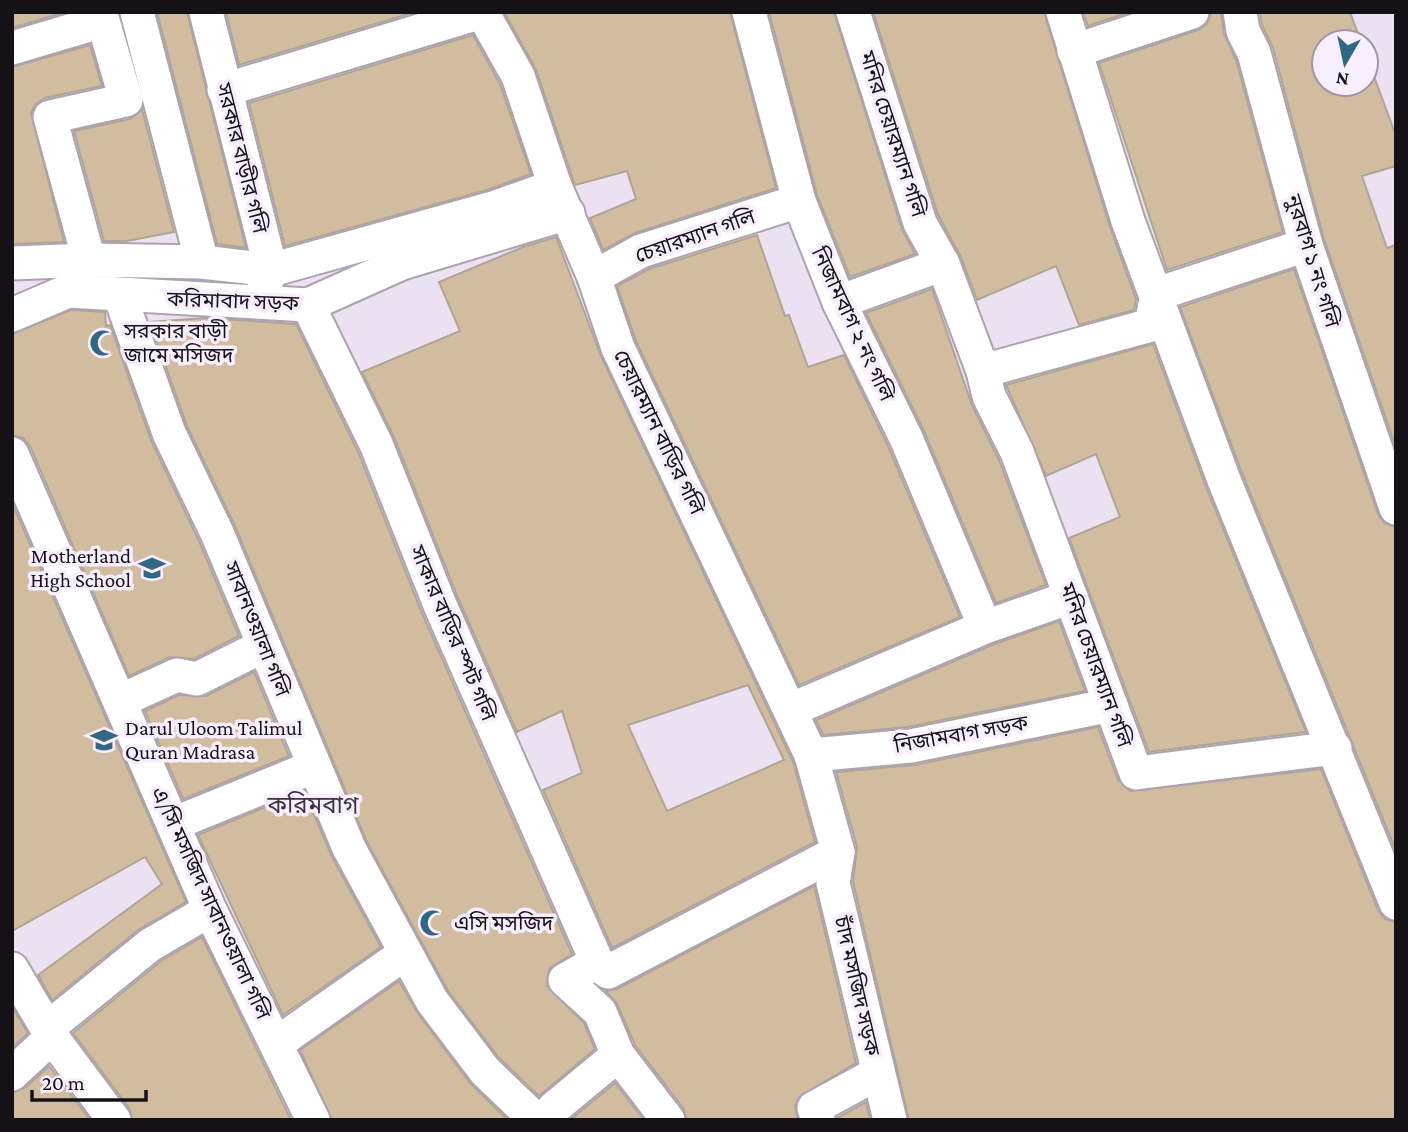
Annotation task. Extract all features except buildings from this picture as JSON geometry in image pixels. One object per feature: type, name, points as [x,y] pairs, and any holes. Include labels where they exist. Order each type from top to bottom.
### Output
[{"type":"street","points":[[137,12],[202,262]]},
{"type":"street","name":"সরকার বাড়ীর গলি","points":[[206,12],[271,270]]},
{"type":"street","points":[[224,90],[482,12]]},
{"type":"street","name":"চেয়ারম্যান বাড়ির গলি","points":[[482,12],[518,76],[618,348],[811,755],[838,852]]},
{"type":"street","name":"নিজামবাগ ২ নং গলি","points":[[749,12],[799,201],[839,302],[906,438],[985,627]]},
{"type":"street","name":"মনির চেয়ারম্যান গলি","points":[[853,12],[920,223],[943,264],[983,371],[989,396],[1017,452],[1136,773],[1335,748]]},
{"type":"street","points":[[1063,12],[1128,220],[1224,480],[1396,903]]},
{"type":"street","points":[[1074,51],[1192,12]]},
{"type":"street","name":"নুরবাগ ১ নং গলি","points":[[1240,12],[1243,32],[1254,53],[1306,245],[1396,508]]},
{"type":"street","points":[[12,48],[103,22],[126,100],[50,117],[89,260]]},
{"type":"street","points":[[12,263],[89,260],[202,262],[271,270],[493,208],[561,199]]},
{"type":"street","name":"করিমাবাদ সড়ক","points":[[12,315],[68,291],[308,305],[402,263],[561,199]]},
{"type":"street","name":"চেয়ারম্যান গলি","points":[[594,277],[641,251],[799,201]]},
{"type":"street","points":[[1157,294],[1306,245]]},
{"type":"street","points":[[839,302],[943,264]]},
{"type":"street","points":[[258,303],[271,270]]},
{"type":"street","points":[[983,371],[1151,326],[1157,294]]},
{"type":"street","name":"সাবানওয়ালা গলি","points":[[120,296],[169,433],[218,533],[313,767],[349,848],[386,911],[404,954],[432,1000],[485,1072],[536,1120]]},
{"type":"street","name":"সাকার বাড়ির স্পট গলি","points":[[308,305],[376,444],[440,605],[597,962]]},
{"type":"street","name":"এ/সি মসজিদ সাবানওয়ালা গলি","points":[[12,454],[210,910],[313,1120]]},
{"type":"street","points":[[790,710],[985,627],[1071,597]]},
{"type":"street","points":[[120,701],[177,675],[197,679],[263,646]]},
{"type":"street","name":"নিজামবাগ সড়ক","points":[[811,755],[911,746],[1111,705]]},
{"type":"street","points":[[173,824],[313,767]]},
{"type":"street","points":[[668,1120],[618,1055],[600,1012],[565,980],[597,962],[608,972],[838,852]]},
{"type":"street","name":"চাঁদ মসজিদ সড়ক","points":[[838,852],[833,883],[890,1120]]},
{"type":"street","points":[[12,1074],[52,1037],[54,1023],[150,945],[210,910]]},
{"type":"street","points":[[276,1044],[404,954]]},
{"type":"street","points":[[12,969],[52,1037],[114,1120]]},
{"type":"street","points":[[544,1120],[554,1108],[618,1055]]},
{"type":"street","points":[[818,1120],[814,1108],[878,1073]]},
{"type":"place","name":"সরকার বাড়ী জামে মসিজদ","points":[[103,343]]},
{"type":"place","name":"Motherland High School","points":[[152,568]]},
{"type":"place","name":"Darul Uloom Talimul Quran Madrasa","points":[[104,740]]},
{"type":"place","name":"এসি মসজিদ","points":[[433,923]]},
{"type":"district","name":"করিমবাগ","points":[[313,804]]}]
